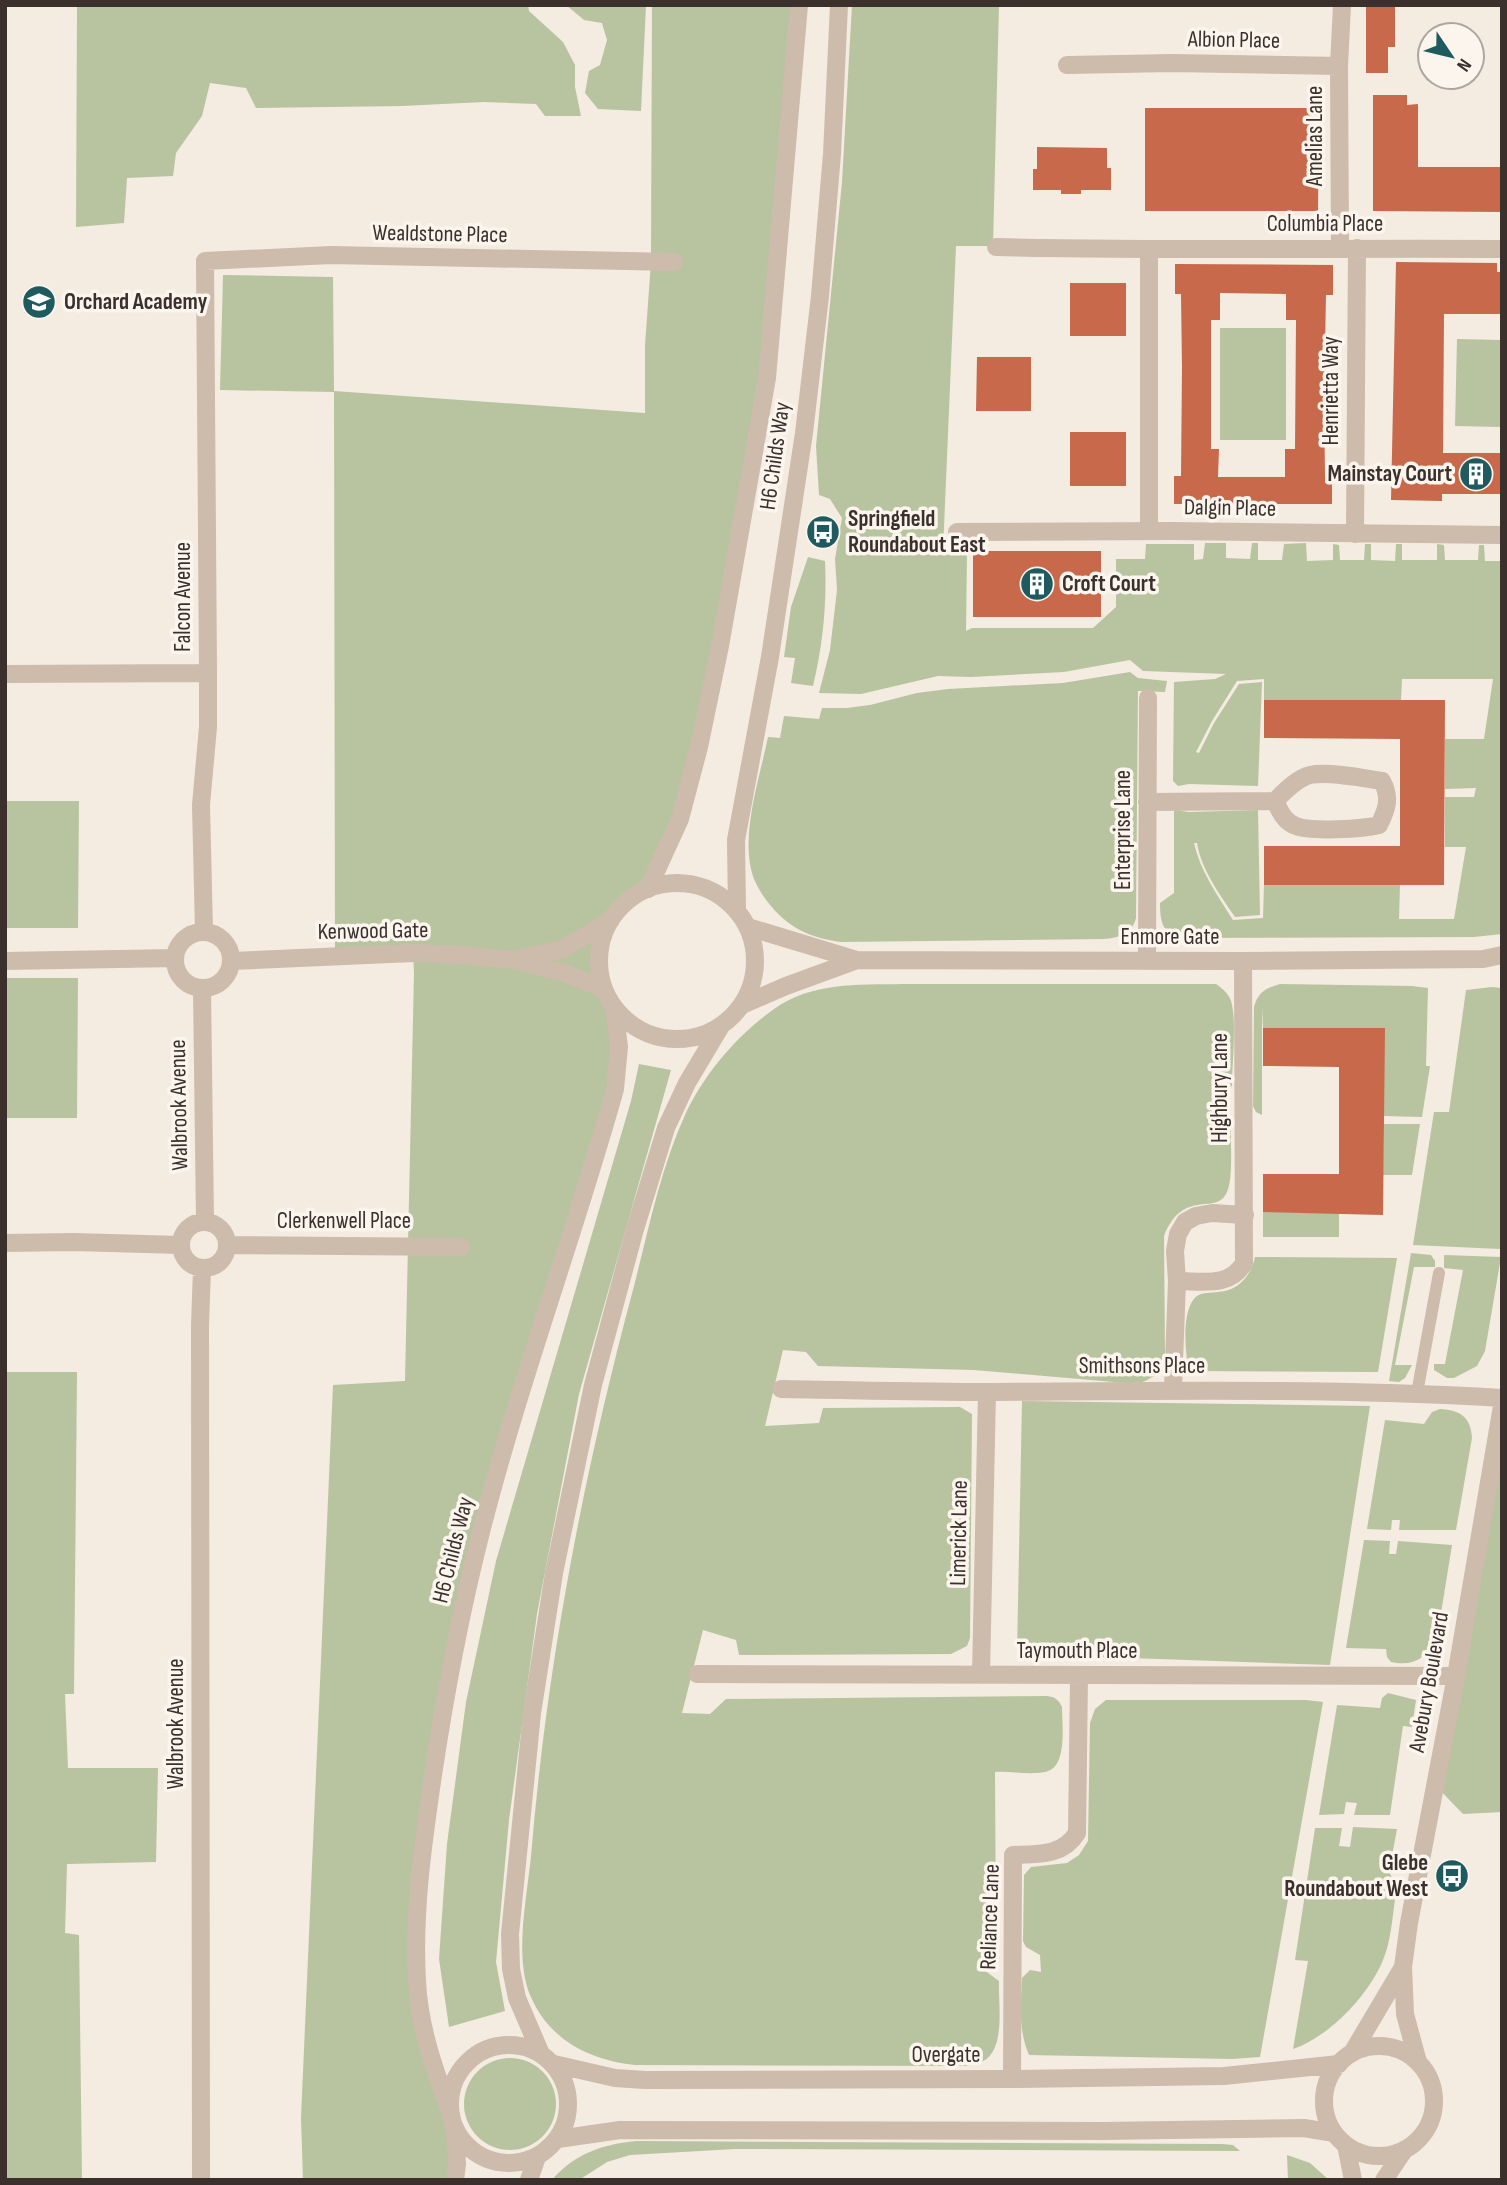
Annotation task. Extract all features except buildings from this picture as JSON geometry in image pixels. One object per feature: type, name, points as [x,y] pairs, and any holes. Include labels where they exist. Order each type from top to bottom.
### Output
[{"type":"street","name":"H6 Childs Way","points":[[648,889],[680,819],[704,724],[767,378],[799,5]]},
{"type":"street","name":"H6 Childs Way","points":[[737,911],[736,840],[770,657],[804,433],[820,296],[832,154],[839,5]]},
{"type":"street","points":[[1339,66],[1342,5]]},
{"type":"street","name":"Albion Place","points":[[1067,65],[1174,63],[1339,66]]},
{"type":"street","name":"Amelias Lane","points":[[1339,66],[1348,248]]},
{"type":"street","name":"Columbia Place","points":[[996,247],[1149,251],[1502,248]]},
{"type":"street","name":"Henrietta Way","points":[[1348,248],[1355,534]]},
{"type":"street","points":[[1149,251],[1149,531]]},
{"type":"street","name":"Wealdstone Place","points":[[205,261],[331,255],[674,262]]},
{"type":"street","name":"Falcon Avenue","points":[[204,931],[201,804],[208,727],[205,261]]},
{"type":"street","name":"Dalgin Place","points":[[957,532],[1502,535]]},
{"type":"street","points":[[5,674],[208,673]]},
{"type":"street","name":"Enterprise Lane","points":[[1147,961],[1148,698]]},
{"type":"street","points":[[1147,802],[1275,801],[1300,780],[1311,775],[1350,776],[1382,781],[1387,791],[1388,808],[1379,825],[1363,829],[1297,827],[1284,819],[1275,801]]},
{"type":"street","points":[[547,2059],[525,2047],[508,2045],[492,2047],[476,2055],[464,2066],[450,2097],[453,2122],[466,2145],[481,2157],[499,2163],[519,2163],[537,2157],[558,2139],[569,2109],[568,2093],[562,2077],[547,2059],[517,1997],[511,1969],[510,1934],[533,1713],[554,1573],[593,1385],[662,1140],[687,1083],[721,1026],[742,1005],[753,981],[755,953],[748,927],[737,911],[719,895],[696,885],[671,883],[648,889],[627,902],[611,920],[601,943],[599,968],[604,989],[614,1008],[632,1025],[653,1036],[676,1040],[700,1036],[721,1026]]},
{"type":"street","name":"Kenwood Gate","points":[[516,960],[563,949],[611,920]]},
{"type":"street","name":"Enmore Gate","points":[[748,927],[857,960],[1244,961],[1483,959],[1502,955]]},
{"type":"street","points":[[204,931],[213,933],[227,944],[232,961],[225,978],[219,984],[202,988],[186,982],[176,967],[175,958],[177,949],[188,936],[204,931]]},
{"type":"street","name":"Kenwood Gate","points":[[232,961],[413,953],[516,960],[564,973],[604,989]]},
{"type":"street","points":[[5,961],[175,958]]},
{"type":"street","name":"Enmore Gate","points":[[1483,959],[1502,967]]},
{"type":"street","name":"Enmore Gate","points":[[742,1005],[857,960]]},
{"type":"street","name":"Highbury Lane","points":[[1177,1280],[1229,1279],[1238,1274],[1244,1263],[1244,961]]},
{"type":"street","name":"Walbrook Avenue","points":[[202,988],[205,1221]]},
{"type":"street","name":"H6 Childs Way","points":[[455,2180],[457,2164],[453,2122],[431,2063],[417,1984],[416,1927],[420,1877],[442,1716],[457,1633],[480,1535],[615,1089],[619,1047],[614,1008]]},
{"type":"street","points":[[1173,1389],[1177,1280],[1175,1251],[1178,1234],[1185,1222],[1196,1216],[1212,1213],[1245,1215]]},
{"type":"street","points":[[205,1221],[221,1229],[227,1245],[226,1252],[217,1264],[202,1269],[184,1258],[180,1245],[190,1226],[205,1221]]},
{"type":"street","points":[[5,1243],[180,1245]]},
{"type":"street","name":"Clerkenwell Place","points":[[227,1245],[461,1247]]},
{"type":"street","name":"Walbrook Avenue","points":[[201,2180],[202,1269]]},
{"type":"street","name":"Smithsons Place","points":[[781,1389],[986,1392],[1173,1389],[1417,1393],[1502,1398]]},
{"type":"street","name":"Limerick Lane","points":[[981,1675],[986,1392]]},
{"type":"street","name":"Avebury Boulevard","points":[[1418,2062],[1405,2014],[1403,1967],[1409,1923],[1457,1676],[1502,1406]]},
{"type":"street","name":"Taymouth Place","points":[[697,1674],[1457,1676]]},
{"type":"street","name":"Reliance Lane","points":[[1012,2079],[1013,1855],[1062,1850],[1071,1844],[1077,1833],[1079,1677]]},
{"type":"street","name":"Avebury Boulevard","points":[[1346,2058],[1403,1967]]},
{"type":"street","points":[[1353,2180],[1340,2139],[1326,2116],[1324,2097],[1329,2079],[1346,2058],[1369,2047],[1386,2047],[1403,2052],[1418,2062],[1432,2087],[1434,2102],[1426,2129],[1405,2149],[1384,2180]]},
{"type":"street","name":"Overgate","points":[[547,2059],[615,2078],[645,2080],[1224,2076],[1298,2068],[1346,2058]]},
{"type":"street","points":[[558,2139],[620,2130],[1103,2131],[1291,2128],[1340,2139],[1360,2152],[1375,2156],[1391,2155],[1405,2149]]},
{"type":"street","points":[[529,2180],[537,2157]]},
{"type":"lane","points":[[1417,1393],[1439,1273]]},
{"type":"green space","points":[[77,5],[528,5],[529,11],[563,42],[575,65],[575,87],[581,116],[545,116],[536,104],[484,102],[256,108],[246,88],[210,83],[202,116],[176,153],[173,176],[127,178],[124,223],[76,227]]},
{"type":"green space","points":[[566,5],[646,5],[641,111],[598,109],[585,93],[589,71],[600,65],[607,40],[602,23],[584,20]]},
{"type":"green space","points":[[652,5],[799,5],[767,378],[703,724],[648,889],[613,919],[601,944],[599,973],[615,1009],[619,1047],[507,1441],[442,1716],[417,1984],[455,2129],[455,2180],[303,2180],[301,2118],[333,1385],[405,1381],[414,973],[413,953],[335,955],[334,392],[220,390],[223,275],[333,277],[334,391],[645,413],[645,345],[651,262]]},
{"type":"green space","points":[[852,5],[999,5],[993,246],[956,246],[943,551],[967,552],[966,631],[972,628],[1093,628],[1116,607],[1116,559],[1145,559],[1146,544],[1194,544],[1194,560],[1203,559],[1205,543],[1226,543],[1226,558],[1250,559],[1252,543],[1258,543],[1258,560],[1282,560],[1284,544],[1306,543],[1307,561],[1333,560],[1333,544],[1339,545],[1340,560],[1364,560],[1365,544],[1371,544],[1371,560],[1395,561],[1396,544],[1402,544],[1402,560],[1437,560],[1437,544],[1444,545],[1445,560],[1478,560],[1479,545],[1484,545],[1485,561],[1502,561],[1502,934],[1474,937],[1185,938],[1167,931],[1160,910],[1160,903],[1174,893],[1174,810],[1258,810],[1260,915],[1235,917],[1212,882],[1197,843],[1194,843],[1205,873],[1233,920],[1263,918],[1264,885],[1400,885],[1399,919],[1454,919],[1466,847],[1445,847],[1445,797],[1474,797],[1476,788],[1445,789],[1445,739],[1484,739],[1493,679],[1402,679],[1401,700],[1264,700],[1264,679],[1237,681],[1196,752],[1199,753],[1239,684],[1262,682],[1258,786],[1178,786],[1173,781],[1174,682],[1215,679],[1226,674],[1143,671],[1130,660],[1064,672],[938,676],[861,694],[819,693],[830,650],[837,590],[835,559],[842,518],[830,499],[819,495],[816,446],[842,182]]},
{"type":"green space","points":[[1220,328],[1286,328],[1286,440],[1220,440]]},
{"type":"green space","points":[[1457,339],[1502,340],[1502,427],[1455,426]]},
{"type":"green space","points":[[808,557],[825,561],[824,624],[813,686],[791,683],[795,658],[784,657],[791,607]]},
{"type":"green space","points":[[1130,672],[1138,678],[1167,681],[1165,692],[1138,691],[1136,918],[1124,934],[1104,939],[841,942],[811,935],[786,921],[759,889],[752,874],[749,854],[750,820],[768,737],[780,738],[784,716],[819,719],[822,708],[870,705],[917,693],[1063,683]]},
{"type":"green space","points":[[5,801],[79,801],[78,928],[5,928]]},
{"type":"green space","points":[[5,978],[78,978],[77,1118],[5,1118]]},
{"type":"green space","points":[[902,984],[1216,984],[1230,998],[1234,1019],[1232,1086],[1215,1099],[1214,1112],[1231,1124],[1230,1180],[1221,1200],[1189,1207],[1180,1212],[1164,1236],[1165,1356],[1156,1374],[1137,1384],[974,1370],[818,1366],[806,1352],[783,1350],[765,1426],[819,1423],[823,1408],[960,1407],[972,1414],[970,1638],[967,1646],[951,1654],[739,1655],[736,1640],[703,1630],[682,1713],[710,1714],[726,1699],[1047,1696],[1058,1700],[1062,1707],[1063,1734],[1060,1754],[1052,1769],[1039,1773],[995,1772],[996,1943],[984,1952],[984,1970],[999,1981],[999,2028],[994,2050],[988,2058],[979,2063],[963,2066],[635,2065],[602,2058],[572,2045],[559,2036],[538,2011],[525,1980],[523,1963],[523,1926],[547,1713],[569,1571],[615,1360],[668,1157],[685,1115],[702,1085],[723,1056],[760,1019],[789,1000],[819,989]]},
{"type":"green space","points":[[1280,984],[1428,988],[1426,1066],[1430,1066],[1422,1117],[1384,1116],[1384,1028],[1263,1028],[1262,1007],[1262,1115],[1256,1112],[1253,1106],[1254,1007],[1263,991]]},
{"type":"green space","points":[[1502,988],[1500,1249],[1413,1245],[1434,1112],[1449,1112],[1466,990]]},
{"type":"green space","points":[[639,1064],[671,1070],[579,1394],[537,1614],[509,1820],[496,1962],[505,2011],[449,2027],[439,1959],[447,1844],[466,1702],[496,1561],[631,1101]]},
{"type":"green space","points":[[1384,1124],[1420,1124],[1412,1175],[1383,1175]]},
{"type":"green space","points":[[1263,1212],[1339,1213],[1339,1237],[1263,1237]]},
{"type":"green space","points":[[1411,1253],[1431,1255],[1435,1267],[1414,1267],[1395,1365],[1412,1365],[1405,1378],[1399,1382],[1389,1381]]},
{"type":"green space","points":[[1444,1255],[1501,1257],[1485,1351],[1477,1366],[1454,1378],[1447,1378],[1434,1370],[1434,1364],[1445,1364],[1463,1270],[1444,1268]]},
{"type":"green space","points":[[1255,1257],[1397,1258],[1378,1372],[1189,1371],[1186,1320],[1192,1302],[1204,1293],[1232,1289],[1247,1276]]},
{"type":"green space","points":[[5,1372],[77,1372],[74,1694],[65,1694],[68,1768],[158,1768],[156,1862],[67,1864],[65,1933],[79,1935],[82,2180],[5,2180]]},
{"type":"green space","points":[[1022,1401],[1370,1406],[1330,1665],[1017,1654]]},
{"type":"green space","points":[[1502,1406],[1502,1812],[1463,1814],[1435,1785]]},
{"type":"green space","points":[[1440,1409],[1463,1416],[1467,1420],[1472,1438],[1456,1530],[1399,1530],[1400,1520],[1392,1520],[1391,1530],[1367,1529],[1385,1420],[1424,1424],[1432,1412]]},
{"type":"green space","points":[[1364,1540],[1390,1541],[1389,1554],[1396,1554],[1398,1541],[1452,1545],[1437,1638],[1424,1656],[1413,1662],[1391,1662],[1386,1649],[1346,1648]]},
{"type":"green space","points":[[1388,1693],[1416,1700],[1412,1727],[1403,1726],[1390,1815],[1354,1815],[1357,1803],[1346,1802],[1344,1814],[1319,1815],[1337,1705],[1380,1708],[1382,1698]]},
{"type":"green space","points":[[1106,1700],[1323,1702],[1260,2057],[1232,2059],[1029,2055],[1022,2027],[1022,1978],[1030,1970],[1041,1972],[1040,1955],[1026,1947],[1023,1941],[1024,1875],[1031,1867],[1067,1863],[1079,1855],[1088,1841],[1090,1723],[1095,1709]]},
{"type":"green space","points":[[1353,1827],[1397,1829],[1389,1872],[1397,1886],[1386,1952],[1368,1987],[1346,2013],[1320,2035],[1293,2049],[1308,1961],[1295,1960],[1315,1828],[1342,1828],[1339,1846],[1350,1847]]},
{"type":"green space","points":[[510,2058],[528,2061],[543,2071],[553,2086],[556,2104],[553,2122],[543,2137],[528,2147],[510,2150],[492,2147],[477,2137],[467,2122],[464,2104],[467,2086],[477,2071],[492,2061]]},
{"type":"green space","points":[[636,2141],[1222,2144],[1233,2145],[1240,2151],[735,2149],[630,2155],[607,2162],[579,2180],[552,2180],[570,2163],[590,2152]]},
{"type":"green space","points":[[1287,2155],[1310,2163],[1329,2180],[1288,2180]]},
{"type":"place","name":"Orchard Academy","points":[[39,302]]},
{"type":"place","name":"Mainstay Court","points":[[1476,474]]},
{"type":"place","name":"Springfield Roundabout East","points":[[823,532]]},
{"type":"place","name":"Croft Court","points":[[1037,584]]},
{"type":"place","name":"Glebe Roundabout West","points":[[1452,1876]]}]
